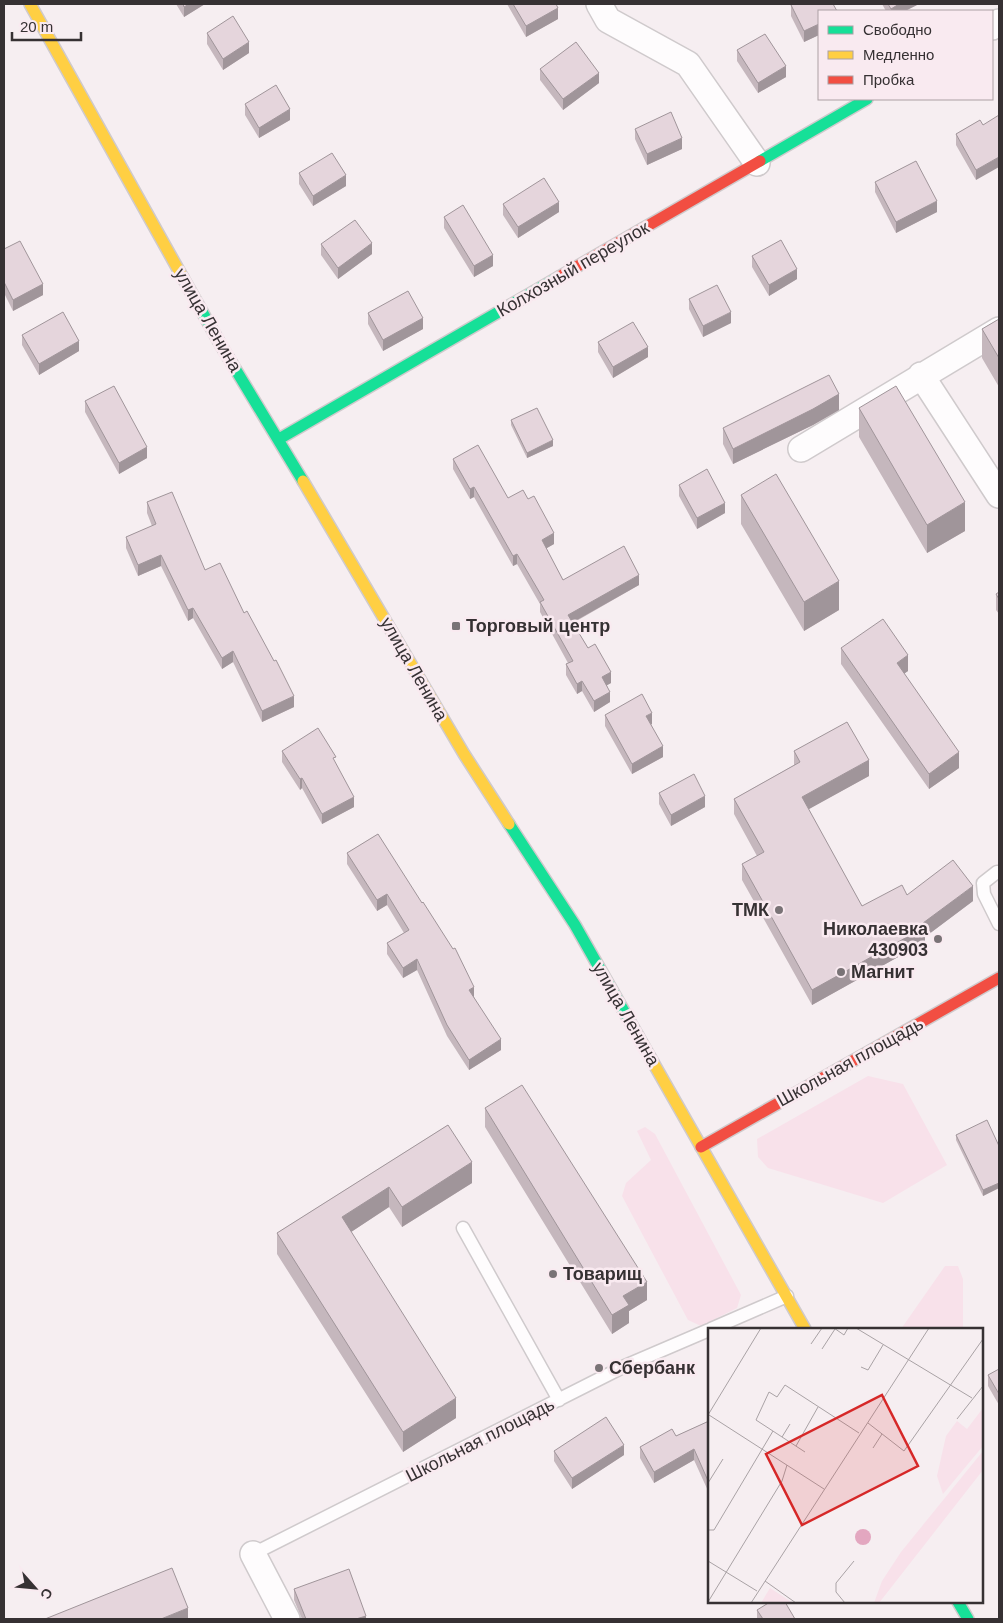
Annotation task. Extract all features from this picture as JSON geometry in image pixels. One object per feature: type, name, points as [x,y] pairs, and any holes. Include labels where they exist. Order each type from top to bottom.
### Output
[{"type":"main road","name":"улица Ленина","points":[[30,4],[222,346],[280,439],[464,754],[576,924],[804,1328]]},
{"type":"main road","name":"Колхозный переулок","points":[[280,439],[865,100]]},
{"type":"main road","name":"Школьная площадь","points":[[701,1147],[999,978]]},
{"type":"main road","points":[[959,1603],[968,1619]]},
{"type":"street","points":[[599,4],[608,20],[688,64],[757,163]]},
{"type":"street","points":[[801,449],[921,375],[999,330]]},
{"type":"street","points":[[921,375],[999,495]]},
{"type":"street","points":[[253,1554],[287,1619]]},
{"type":"lane","points":[[997,872],[983,883],[984,894],[999,924]]},
{"type":"lane","points":[[463,1228],[559,1400]]},
{"type":"lane","name":"Школьная площадь","points":[[715,1328],[787,1296]]},
{"type":"lane","name":"Школьная площадь","points":[[253,1554],[625,1366],[708,1331]]},
{"type":"shaded area","points":[[868,1076],[903,1084],[947,1165],[883,1203],[768,1168],[758,1157],[757,1139]]},
{"type":"shaded area","points":[[645,1127],[655,1134],[741,1295],[737,1308],[701,1326],[688,1320],[622,1196],[626,1183],[651,1160],[637,1131]]},
{"type":"shaded area","points":[[945,1266],[958,1266],[963,1279],[963,1328],[902,1328]]},
{"type":"building","points":[[513,4],[556,4],[558,8],[526,26]]},
{"type":"building","points":[[833,4],[836,10],[818,10],[818,24],[804,31],[791,5]]},
{"type":"building","points":[[888,4],[899,4],[891,9]]},
{"type":"building","points":[[233,16],[249,42],[223,59],[207,33]]},
{"type":"building","points":[[765,34],[786,66],[758,83],[737,50]]},
{"type":"building","points":[[576,42],[599,73],[563,99],[540,69]]},
{"type":"building","points":[[276,85],[290,109],[259,128],[245,104]]},
{"type":"building","points":[[671,112],[682,138],[647,154],[635,129]]},
{"type":"building","points":[[999,115],[999,157],[976,170],[956,134],[980,120],[983,125]]},
{"type":"building","points":[[332,153],[346,175],[313,196],[299,173]]},
{"type":"building","points":[[916,161],[937,201],[896,222],[875,182]]},
{"type":"building","points":[[544,178],[559,202],[518,227],[503,204]]},
{"type":"building","points":[[463,205],[493,255],[474,266],[444,217]]},
{"type":"building","points":[[355,220],[372,243],[338,268],[321,244]]},
{"type":"building","points":[[781,240],[797,269],[769,285],[752,256]]},
{"type":"building","points":[[20,241],[43,284],[13,300],[4,282],[4,249]]},
{"type":"building","points":[[717,285],[731,312],[703,326],[689,299]]},
{"type":"building","points":[[408,291],[423,318],[383,340],[368,313]]},
{"type":"building","points":[[63,312],[79,341],[39,364],[22,335]]},
{"type":"building","points":[[999,319],[999,358],[982,329]]},
{"type":"building","points":[[633,322],[648,347],[613,367],[598,342]]},
{"type":"building","points":[[829,375],[839,394],[733,449],[723,428]]},
{"type":"building","points":[[114,386],[147,447],[119,463],[85,401]]},
{"type":"building","points":[[896,386],[965,502],[927,525],[859,408]]},
{"type":"building","points":[[537,408],[553,440],[527,453],[511,420]]},
{"type":"building","points":[[478,445],[508,498],[523,490],[528,499],[534,496],[554,533],[542,540],[563,580],[624,546],[639,575],[568,615],[588,648],[595,644],[611,672],[602,677],[610,692],[594,701],[582,681],[577,684],[566,664],[573,661],[540,602],[544,600],[517,554],[513,556],[474,487],[470,489],[453,459]]},
{"type":"building","points":[[707,469],[725,503],[697,518],[679,485]]},
{"type":"building","points":[[776,474],[839,581],[804,602],[741,495]]},
{"type":"building","points":[[172,492],[205,570],[220,563],[244,613],[247,611],[274,661],[276,660],[294,696],[262,711],[233,651],[222,658],[193,608],[188,610],[161,555],[138,565],[126,537],[156,524],[147,502]]},
{"type":"building","points":[[883,619],[908,655],[897,663],[959,752],[929,774],[841,648]]},
{"type":"building","points":[[642,694],[652,713],[646,716],[663,746],[632,764],[605,715]]},
{"type":"building","points":[[847,722],[869,760],[802,797],[862,906],[902,885],[907,895],[953,860],[973,886],[923,923],[925,927],[812,990],[742,864],[764,852],[734,799],[800,762],[794,751]]},
{"type":"building","points":[[318,728],[336,757],[333,758],[354,797],[322,814],[302,778],[300,779],[282,751]]},
{"type":"building","points":[[694,774],[705,796],[671,815],[659,793]]},
{"type":"building","points":[[378,834],[453,949],[455,948],[474,987],[469,990],[501,1039],[469,1060],[447,1025],[417,959],[403,968],[387,943],[409,930],[387,894],[377,900],[347,853]]},
{"type":"building","points":[[522,1085],[647,1282],[623,1296],[629,1305],[612,1315],[485,1108]]},
{"type":"building","points":[[987,1120],[999,1146],[999,1183],[983,1190],[956,1135]]},
{"type":"building","points":[[448,1125],[472,1162],[402,1207],[389,1187],[342,1217],[456,1398],[403,1432],[277,1233]]},
{"type":"building","points":[[999,1369],[999,1394],[988,1375]]},
{"type":"building","points":[[606,1417],[624,1445],[572,1478],[554,1451]]},
{"type":"building","points":[[708,1421],[708,1481],[694,1449],[654,1472],[640,1447],[672,1429],[676,1436]]},
{"type":"building","points":[[172,1568],[188,1608],[161,1619],[45,1619]]},
{"type":"building","points":[[349,1569],[366,1616],[356,1619],[306,1619],[294,1589]]},
{"type":"building","points":[[768,1603],[786,1603],[795,1619],[763,1619],[757,1610]]},
{"type":"traffic: fast","points":[[760,161],[865,100]]},
{"type":"traffic: fast","points":[[279,439],[559,277]]},
{"type":"traffic: fast","points":[[183,278],[222,347],[303,481]]},
{"type":"traffic: fast","points":[[509,824],[575,925],[638,1036]]},
{"type":"traffic: fast","points":[[959,1603],[968,1619]]},
{"type":"traffic: slow","points":[[30,4],[183,278]]},
{"type":"traffic: slow","points":[[303,481],[464,754],[509,824]]},
{"type":"traffic: slow","points":[[638,1036],[804,1328]]},
{"type":"traffic: jam","points":[[559,277],[760,161]]},
{"type":"traffic: jam","points":[[701,1147],[999,978]]},
{"type":"place","name":"Торговый центр","points":[[456,626]]},
{"type":"place","name":"ТМК","points":[[779,910]]},
{"type":"place","name":"Николаевка 430903","points":[[938,939]]},
{"type":"place","name":"Магнит","points":[[841,972]]},
{"type":"place","name":"Товарищ","points":[[553,1274]]},
{"type":"place","name":"Сбербанк","points":[[599,1368]]}]
